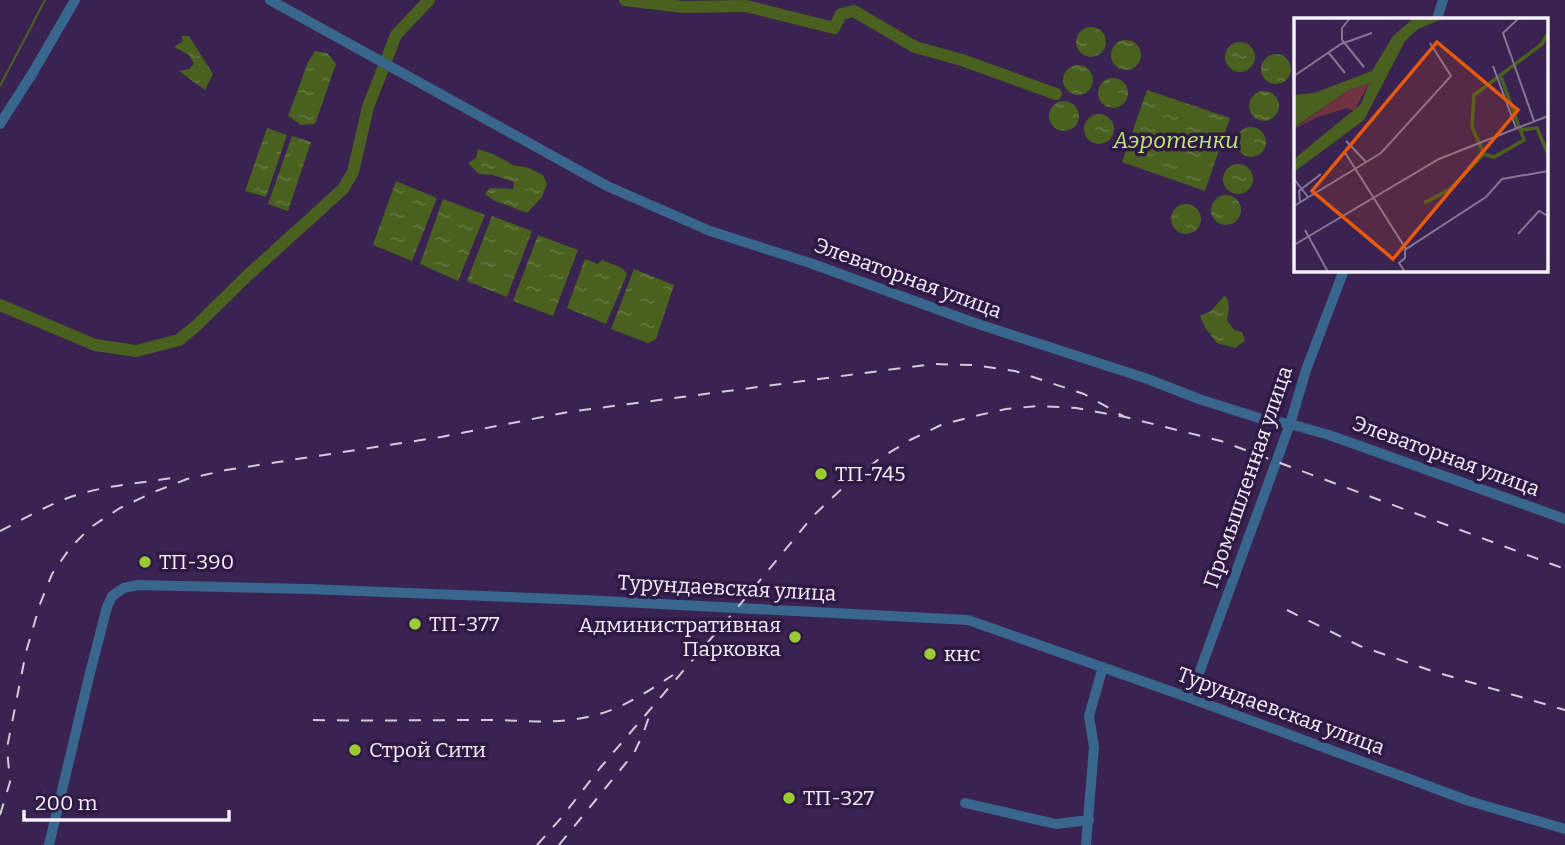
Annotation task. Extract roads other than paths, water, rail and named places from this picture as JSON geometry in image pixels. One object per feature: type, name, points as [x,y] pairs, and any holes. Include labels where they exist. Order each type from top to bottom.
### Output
[{"type":"street","points":[[0,124],[75,0]]},
{"type":"street","name":"Элеваторная улица","points":[[270,0],[607,186],[710,231],[810,263],[975,323],[1145,378],[1199,399],[1265,420],[1290,424],[1342,439],[1565,519]]},
{"type":"street","points":[[1437,18],[1443,0]]},
{"type":"street","name":"Промышленная улица","points":[[1190,698],[1344,271]]},
{"type":"street","name":"Турундаевская улица","points":[[49,845],[107,607],[112,596],[124,588],[138,584],[584,600],[968,620],[1469,801],[1565,829]]},
{"type":"street","points":[[1086,845],[1094,747],[1089,716],[1103,667]]},
{"type":"street","points":[[965,803],[1056,824],[1089,820]]},
{"type":"water","points":[[1091,27],[1097,28],[1105,36],[1105,48],[1097,56],[1091,57],[1085,56],[1077,48],[1076,42],[1077,36],[1085,28]]},
{"type":"water","points":[[181,36],[189,36],[213,74],[205,90],[179,71],[189,69],[194,64],[189,55],[174,47],[183,41]]},
{"type":"water","points":[[1126,40],[1132,41],[1140,49],[1140,61],[1132,69],[1126,70],[1120,69],[1112,61],[1111,55],[1112,49],[1120,41]]},
{"type":"water","points":[[1240,42],[1246,43],[1254,51],[1254,63],[1246,71],[1240,72],[1234,71],[1226,63],[1225,57],[1226,51],[1234,43]]},
{"type":"water","points":[[315,51],[327,53],[336,64],[315,124],[301,125],[288,116],[308,62]]},
{"type":"water","points":[[1276,54],[1282,55],[1290,63],[1290,75],[1282,83],[1276,84],[1270,83],[1262,75],[1261,69],[1262,63],[1270,55]]},
{"type":"water","points":[[1078,65],[1084,66],[1092,74],[1092,86],[1084,94],[1078,95],[1072,94],[1064,86],[1063,80],[1064,74],[1072,66]]},
{"type":"water","points":[[1113,78],[1119,79],[1127,87],[1127,99],[1119,107],[1113,108],[1107,107],[1099,99],[1098,93],[1099,87],[1107,79]]},
{"type":"water","name":"Аэротенки","points":[[1147,90],[1230,118],[1205,191],[1122,162]]},
{"type":"water","points":[[1264,91],[1270,92],[1278,100],[1278,112],[1270,120],[1264,121],[1258,120],[1250,112],[1249,106],[1250,100],[1258,92]]},
{"type":"water","points":[[1064,101],[1070,102],[1078,110],[1078,122],[1070,130],[1064,131],[1058,130],[1050,122],[1049,116],[1050,110],[1058,102]]},
{"type":"water","points":[[1099,114],[1105,115],[1113,123],[1113,135],[1105,143],[1099,144],[1093,143],[1085,135],[1084,129],[1085,123],[1093,115]]},
{"type":"water","points":[[1251,127],[1257,128],[1265,136],[1265,148],[1257,156],[1251,157],[1245,156],[1237,148],[1236,142],[1237,136],[1245,128]]},
{"type":"water","points":[[267,128],[287,135],[266,197],[245,191]]},
{"type":"water","points":[[292,136],[311,142],[288,211],[268,204]]},
{"type":"water","points":[[478,149],[543,175],[547,184],[542,197],[527,213],[493,200],[485,194],[490,188],[513,189],[514,182],[493,175],[479,174],[468,163],[476,158]]},
{"type":"water","points":[[1238,164],[1244,165],[1252,173],[1252,185],[1244,193],[1238,194],[1232,193],[1224,185],[1223,179],[1224,173],[1232,165]]},
{"type":"water","points":[[396,181],[437,198],[412,261],[373,245]]},
{"type":"water","points":[[1226,195],[1232,196],[1240,204],[1240,216],[1232,224],[1226,225],[1220,224],[1212,216],[1211,210],[1212,204],[1220,196]]},
{"type":"water","points":[[443,199],[485,215],[458,281],[420,264]]},
{"type":"water","points":[[1186,204],[1192,205],[1200,213],[1200,225],[1192,233],[1186,234],[1180,233],[1172,225],[1171,219],[1172,213],[1180,205]]},
{"type":"water","points":[[492,216],[532,231],[507,297],[467,281]]},
{"type":"water","points":[[538,235],[578,250],[553,316],[513,301]]},
{"type":"water","points":[[585,259],[598,264],[602,260],[622,268],[627,274],[606,324],[567,308]]},
{"type":"water","points":[[634,269],[674,285],[656,339],[648,343],[611,329]]},
{"type":"water","points":[[1224,296],[1227,297],[1229,308],[1227,320],[1234,330],[1242,332],[1245,341],[1235,348],[1217,343],[1200,316],[1211,311]]},
{"type":"waterway","points":[[0,86],[45,0]]},
{"type":"waterway","points":[[0,305],[95,345],[136,351],[179,340],[343,189],[353,172],[368,107],[396,35],[429,0]]},
{"type":"waterway","points":[[625,0],[683,7],[746,6],[834,28],[841,14],[854,11],[915,47],[962,60],[1056,94]]},
{"type":"railway","points":[[0,815],[10,782],[7,748],[26,652],[52,574],[70,548],[91,527],[120,508],[187,479],[226,470],[441,437],[568,412],[933,364],[973,365],[1015,371],[1084,394],[1125,417]]},
{"type":"railway","points":[[537,845],[813,516],[879,459],[941,425],[1006,409],[1038,406],[1076,408],[1125,417],[1221,441],[1565,569]]},
{"type":"railway","points":[[0,531],[70,497],[114,486],[172,478]]},
{"type":"railway","points":[[1287,610],[1360,646],[1432,671],[1565,710]]},
{"type":"railway","points":[[313,720],[568,720],[614,709],[673,675]]},
{"type":"railway","points":[[559,845],[634,753],[650,714]]},
{"type":"place","name":"ТП-745","points":[[821,474]]},
{"type":"place","name":"ТП-390","points":[[145,562]]},
{"type":"place","name":"ТП-377","points":[[415,624]]},
{"type":"place","name":"Административная Парковка","points":[[795,637]]},
{"type":"place","name":"кнс","points":[[930,654]]},
{"type":"place","name":"Строй Сити","points":[[355,750]]},
{"type":"place","name":"ТП-327","points":[[789,798]]}]
